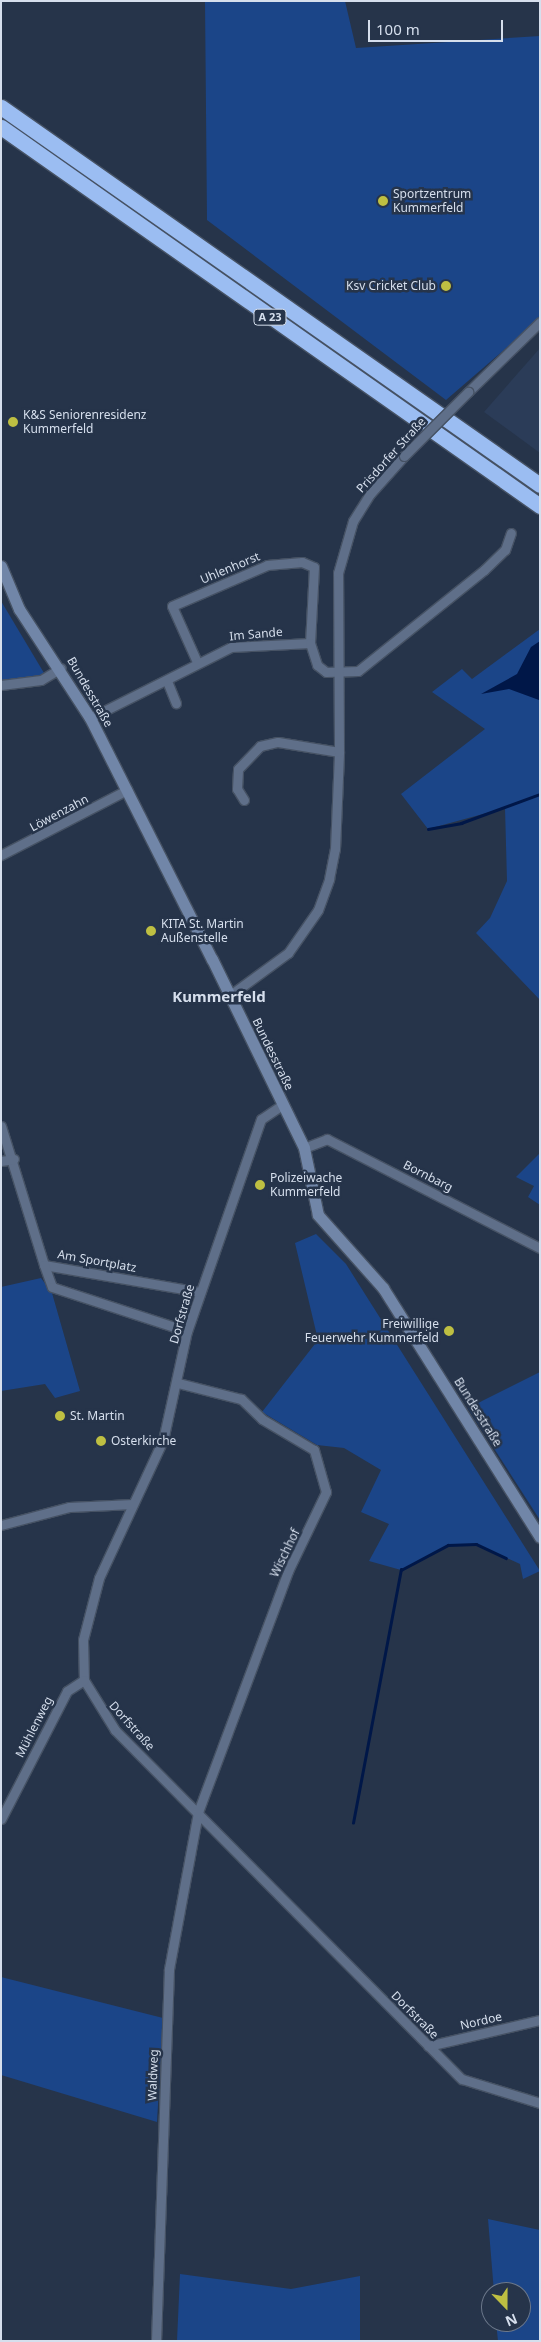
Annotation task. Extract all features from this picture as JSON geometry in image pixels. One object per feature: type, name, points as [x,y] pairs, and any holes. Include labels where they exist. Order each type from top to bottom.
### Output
[{"type":"highway","name":"A 23","points":[[1,107],[540,485]]},
{"type":"highway","name":"A 23","points":[[1,127],[540,506]]},
{"type":"street","name":"Prisdorfer Straße","points":[[229,996],[288,953],[318,910],[335,849],[339,752],[338,573],[343,544],[370,494],[404,456],[540,322]]},
{"type":"street","points":[[310,643],[317,665],[338,673],[367,666],[484,570],[504,550],[511,533]]},
{"type":"street","name":"Uhlenhorst","points":[[197,662],[172,606],[267,565],[302,562],[314,567],[316,579],[310,643]]},
{"type":"street","name":"Bundesstraße","points":[[1,566],[19,610],[62,668],[90,718],[304,1148],[318,1215],[383,1288],[540,1537]]},
{"type":"street","name":"Im Sande","points":[[90,718],[167,681],[197,662],[231,646],[310,643]]},
{"type":"street","points":[[1,685],[41,680],[62,668]]},
{"type":"street","points":[[167,681],[176,703]]},
{"type":"street","points":[[244,800],[237,789],[238,769],[260,746],[278,742],[339,752]]},
{"type":"street","name":"Löwenzahn","points":[[1,855],[127,790]]},
{"type":"street","name":"Dorfstraße","points":[[282,1105],[261,1119],[188,1331],[178,1383],[163,1440],[99,1578],[83,1640],[84,1680],[115,1730],[462,2079],[540,2103]]},
{"type":"street","name":"Am Sportplatz","points":[[1,1126],[14,1159],[44,1264],[200,1292]]},
{"type":"street","name":"Bornbarg","points":[[304,1148],[327,1139],[540,1248]]},
{"type":"street","points":[[1,1161],[14,1159]]},
{"type":"street","points":[[44,1264],[52,1286],[188,1331]]},
{"type":"street","name":"Wischhof","points":[[178,1383],[251,1405],[262,1419],[314,1450],[326,1479],[320,1509],[288,1571],[198,1812]]},
{"type":"street","points":[[1,1525],[69,1507],[133,1504]]},
{"type":"street","name":"Mühlenweg","points":[[1,1819],[67,1691],[84,1680]]},
{"type":"street","name":"Waldweg","points":[[156,2341],[169,1970],[198,1812]]},
{"type":"street","name":"Nordoe","points":[[428,2046],[540,2020]]},
{"type":"shaded area","name":"Sportzentrum Kummerfeld","points":[[205,1],[345,1],[356,48],[540,36],[540,319],[446,400],[207,220]]},
{"type":"shaded area","points":[[540,348],[540,453],[484,412]]},
{"type":"shaded area","points":[[1,601],[44,673],[1,681]]},
{"type":"shaded area","points":[[540,629],[540,1000],[476,933],[490,918],[507,881],[505,808],[428,829],[401,794],[485,729],[432,692],[462,669],[472,679]]},
{"type":"shaded area","points":[[540,641],[539,700],[509,689],[481,694],[517,674],[531,647]]},
{"type":"shaded area","points":[[540,1153],[540,1205],[528,1197],[534,1186],[516,1177]]},
{"type":"shaded area","points":[[316,1234],[346,1264],[540,1571],[523,1579],[520,1564],[476,1544],[448,1545],[401,1570],[369,1561],[389,1524],[361,1512],[381,1470],[344,1448],[317,1445],[262,1412],[318,1340],[295,1243]]},
{"type":"shaded area","points":[[41,1278],[52,1293],[80,1391],[55,1398],[45,1384],[1,1391],[1,1287]]},
{"type":"shaded area","points":[[540,1372],[540,1520],[468,1408]]},
{"type":"shaded area","points":[[1,1977],[163,2018],[157,2122],[1,2075]]},
{"type":"shaded area","points":[[488,2219],[540,2230],[540,2341],[498,2341],[497,2332],[531,2332],[531,2282],[493,2282]]},
{"type":"shaded area","points":[[180,2274],[291,2289],[360,2276],[360,2341],[177,2341]]},
{"type":"waterway","points":[[428,829],[461,823],[540,794]]},
{"type":"waterway","points":[[353,1823],[401,1570],[448,1545],[476,1544],[506,1558]]},
{"type":"place","name":"Sportzentrum Kummerfeld","points":[[383,201]]},
{"type":"place","name":"Ksv Cricket Club","points":[[446,286]]},
{"type":"place","name":"K&S Seniorenresidenz Kummerfeld","points":[[13,422]]},
{"type":"place","name":"KITA St. Martin Außenstelle","points":[[151,931]]},
{"type":"place","name":"Polizeiwache Kummerfeld","points":[[260,1185]]},
{"type":"place","name":"Freiwillige Feuerwehr Kummerfeld","points":[[449,1331]]},
{"type":"place","name":"St. Martin","points":[[60,1416]]},
{"type":"place","name":"Osterkirche","points":[[101,1441]]},
{"type":"district","name":"Kummerfeld","points":[[219,997]]}]
